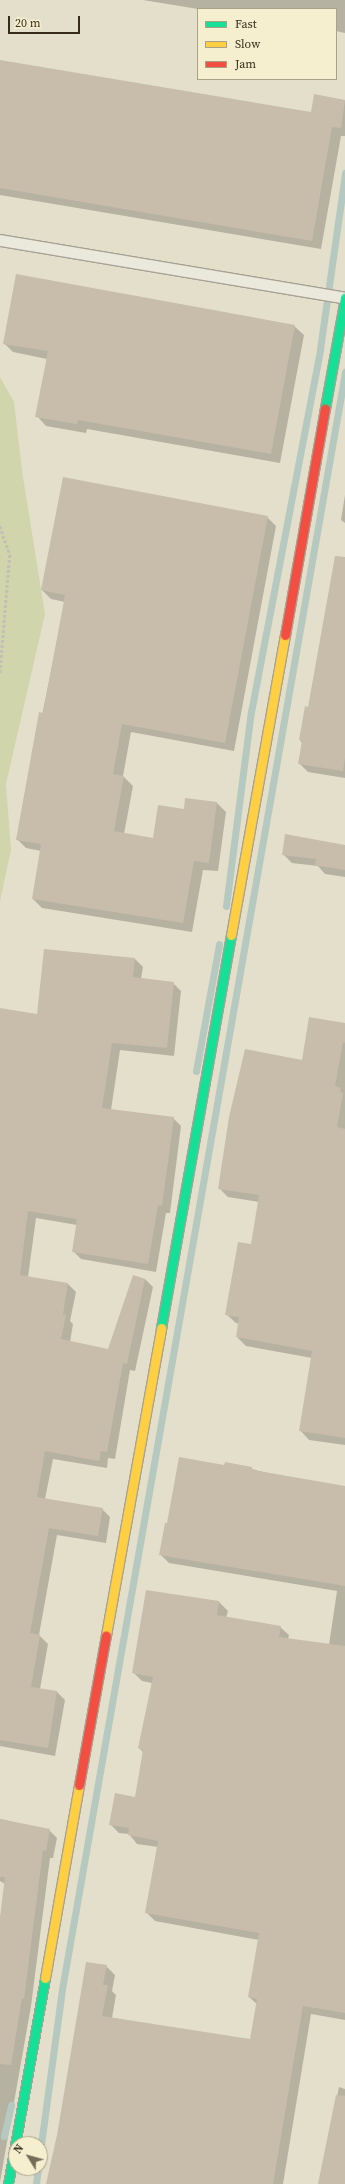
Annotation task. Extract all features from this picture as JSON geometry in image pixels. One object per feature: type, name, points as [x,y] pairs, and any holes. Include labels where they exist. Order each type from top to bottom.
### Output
[{"type":"street","points":[[8,2184],[341,297]]},
{"type":"lane","points":[[0,241],[341,297]]},
{"type":"path","points":[[0,526],[10,554],[0,674]]},
{"type":"green space","points":[[0,377],[14,402],[22,471],[45,614],[6,784],[11,850],[0,901]]},
{"type":"building","points":[[0,60],[311,112],[314,94],[345,100],[341,128],[332,127],[312,241],[0,188]]},
{"type":"building","points":[[16,274],[295,325],[271,454],[78,420],[77,424],[35,417],[48,351],[3,344]]},
{"type":"building","points":[[63,477],[268,516],[225,743],[122,724],[113,774],[124,776],[114,831],[153,838],[158,805],[184,809],[185,798],[217,802],[209,863],[194,861],[183,923],[32,899],[41,844],[16,840],[39,712],[43,713],[65,595],[41,590]]},
{"type":"building","points":[[335,556],[345,557],[345,758],[343,771],[298,764],[302,741],[299,740],[305,706],[308,707]]},
{"type":"building","points":[[285,834],[345,845],[345,870],[315,865],[316,859],[282,855]]},
{"type":"building","points":[[44,949],[135,958],[133,977],[174,982],[167,1048],[112,1043],[102,1108],[174,1117],[162,1206],[158,1205],[148,1264],[72,1252],[77,1219],[28,1211],[20,1275],[68,1283],[63,1314],[66,1315],[61,1339],[108,1349],[133,1275],[145,1279],[127,1364],[123,1363],[107,1452],[101,1451],[99,1461],[45,1451],[37,1497],[103,1508],[98,1536],[49,1528],[30,1633],[40,1635],[31,1687],[57,1691],[48,1748],[0,1740],[0,1008],[37,1014]]},
{"type":"building","points":[[309,1017],[345,1023],[345,1043],[343,1042],[335,1086],[341,1088],[340,1092],[343,1093],[337,1127],[345,1129],[345,1438],[299,1431],[312,1351],[236,1337],[239,1317],[225,1315],[238,1242],[251,1244],[259,1195],[218,1189],[229,1117],[245,1049],[302,1060]]},
{"type":"building","points":[[179,1457],[224,1465],[225,1462],[252,1467],[252,1470],[345,1486],[345,1586],[159,1555],[165,1523],[167,1523]]},
{"type":"building","points":[[146,1590],[219,1601],[217,1615],[281,1626],[279,1637],[345,1646],[345,2013],[303,2006],[273,2184],[46,2184],[57,2135],[86,1962],[107,1965],[103,1985],[108,1985],[102,2016],[250,2039],[257,1999],[248,1997],[259,1933],[145,1913],[158,1841],[128,1835],[129,1828],[109,1825],[115,1793],[135,1797],[143,1750],[138,1748],[153,1677],[132,1673]]},
{"type":"building","points":[[0,1819],[50,1829],[46,1851],[43,1850],[24,1999],[22,1998],[11,2065],[0,2064],[0,1917],[5,1877],[0,1877]]},
{"type":"building","points":[[336,2095],[345,2096],[345,2184],[318,2184]]},
{"type":"waterway","points":[[226,906],[251,712],[320,349],[345,173]]},
{"type":"waterway","points":[[42,2136],[62,1989],[345,372]]},
{"type":"waterway","points":[[196,1071],[219,944]]},
{"type":"waterway","points":[[4,2136],[11,2105]]},
{"type":"waterway","points":[[36,2184],[37,2176]]},
{"type":"traffic: fast","points":[[325,408],[345,298]]},
{"type":"traffic: fast","points":[[161,1328],[231,935]]},
{"type":"traffic: fast","points":[[8,2184],[45,1978]]},
{"type":"traffic: slow","points":[[231,935],[285,635]]},
{"type":"traffic: slow","points":[[106,1635],[161,1328]]},
{"type":"traffic: slow","points":[[45,1978],[79,1785]]},
{"type":"traffic: jam","points":[[285,635],[325,408]]},
{"type":"traffic: jam","points":[[79,1785],[106,1635]]}]
